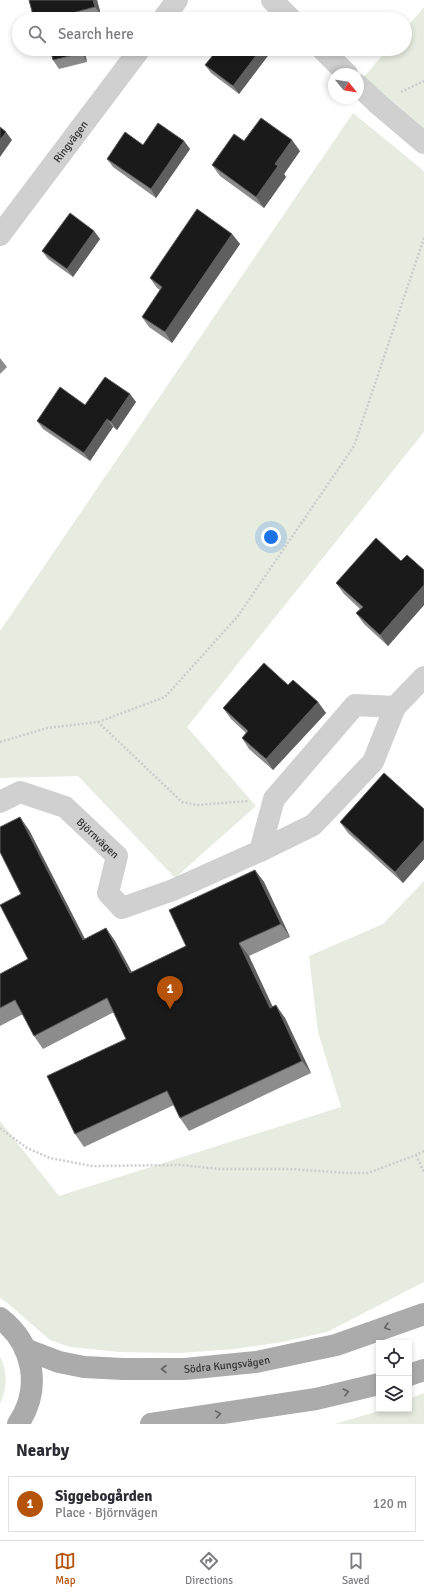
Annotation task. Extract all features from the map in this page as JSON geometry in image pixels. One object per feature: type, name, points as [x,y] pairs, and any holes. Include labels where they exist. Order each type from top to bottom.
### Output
[{"type":"main road","name":"Södra Kungsvägen","points":[[25,1349],[58,1362],[84,1367],[123,1369],[185,1369],[256,1362],[336,1345],[424,1314]]},
{"type":"main road","points":[[0,1318],[15,1332],[25,1349],[31,1368],[32,1388],[27,1407],[18,1424]]},
{"type":"main road","points":[[412,1374],[424,1370]]},
{"type":"main road","points":[[151,1424],[316,1399],[376,1385]]},
{"type":"street","points":[[168,12],[177,0]]},
{"type":"street","points":[[272,0],[284,12]]},
{"type":"street","name":"Ringvägen","points":[[0,235],[135,56]]},
{"type":"street","points":[[329,56],[341,68]]},
{"type":"street","points":[[364,91],[424,144]]},
{"type":"street","name":"Björnvägen","points":[[0,802],[20,792],[65,807],[117,856],[108,893],[122,908],[172,890],[260,851],[313,825],[373,762],[395,707],[424,676]]},
{"type":"street","points":[[260,851],[274,799],[355,705],[395,707]]},
{"type":"path","points":[[0,742],[47,728],[98,722],[165,697],[238,616],[354,446],[424,238]]},
{"type":"path","points":[[98,722],[182,802],[196,805],[274,799]]},
{"type":"path","points":[[0,1128],[27,1148],[50,1158],[92,1166],[181,1165],[219,1169],[289,1169],[368,1173],[424,1151]]},
{"type":"path","points":[[416,1155],[424,1172]]},
{"type":"shaded area","points":[[424,7],[424,132],[364,81],[364,77],[382,56],[412,56],[412,21]]},
{"type":"shaded area","points":[[353,113],[424,171],[424,432],[187,727],[256,806],[175,878],[78,776],[0,778],[0,631]]},
{"type":"shaded area","points":[[424,881],[424,1282],[327,1332],[282,1342],[235,1349],[180,1353],[119,1352],[70,1347],[50,1340],[0,1298],[0,1121],[59,1196],[341,1107],[318,1032],[309,956],[383,924]]},
{"type":"shaded area","points":[[0,1357],[3,1362],[6,1380],[0,1404]]},
{"type":"shaded area","points":[[424,1393],[424,1424],[335,1424],[376,1412],[412,1412],[412,1398]]},
{"type":"building","points":[[29,0],[93,0],[95,7],[76,12],[32,12]]},
{"type":"building","points":[[52,56],[70,56],[53,60]]},
{"type":"building","points":[[212,56],[256,56],[233,86],[205,65]]},
{"type":"building","points":[[261,118],[292,140],[275,164],[278,166],[256,197],[212,165],[234,134],[244,141]]},
{"type":"building","points":[[158,123],[184,141],[151,189],[107,159],[125,132],[143,145]]},
{"type":"building","points":[[0,127],[6,132],[0,140]]},
{"type":"building","points":[[197,209],[232,234],[165,332],[142,317],[162,287],[150,278]]},
{"type":"building","points":[[70,213],[94,231],[67,269],[42,251]]},
{"type":"building","points":[[105,377],[130,394],[111,422],[107,419],[84,453],[37,421],[60,387],[85,405]]},
{"type":"building","points":[[376,538],[401,561],[407,555],[424,570],[424,585],[380,635],[356,613],[363,607],[336,583]]},
{"type":"building","points":[[264,663],[288,685],[293,680],[318,702],[266,759],[242,738],[248,731],[223,708]]},
{"type":"building","points":[[384,773],[424,809],[424,840],[395,872],[340,822]]},
{"type":"building","points":[[20,817],[83,940],[106,928],[130,973],[186,946],[169,910],[255,870],[281,924],[239,943],[270,1008],[276,1005],[302,1061],[180,1118],[167,1091],[75,1134],[47,1076],[126,1039],[107,998],[34,1036],[15,1000],[0,1008],[0,974],[28,959],[0,905],[21,894],[0,852],[0,827]]},
{"type":"place","name":"Siggebogården","points":[[170,1009]]}]
